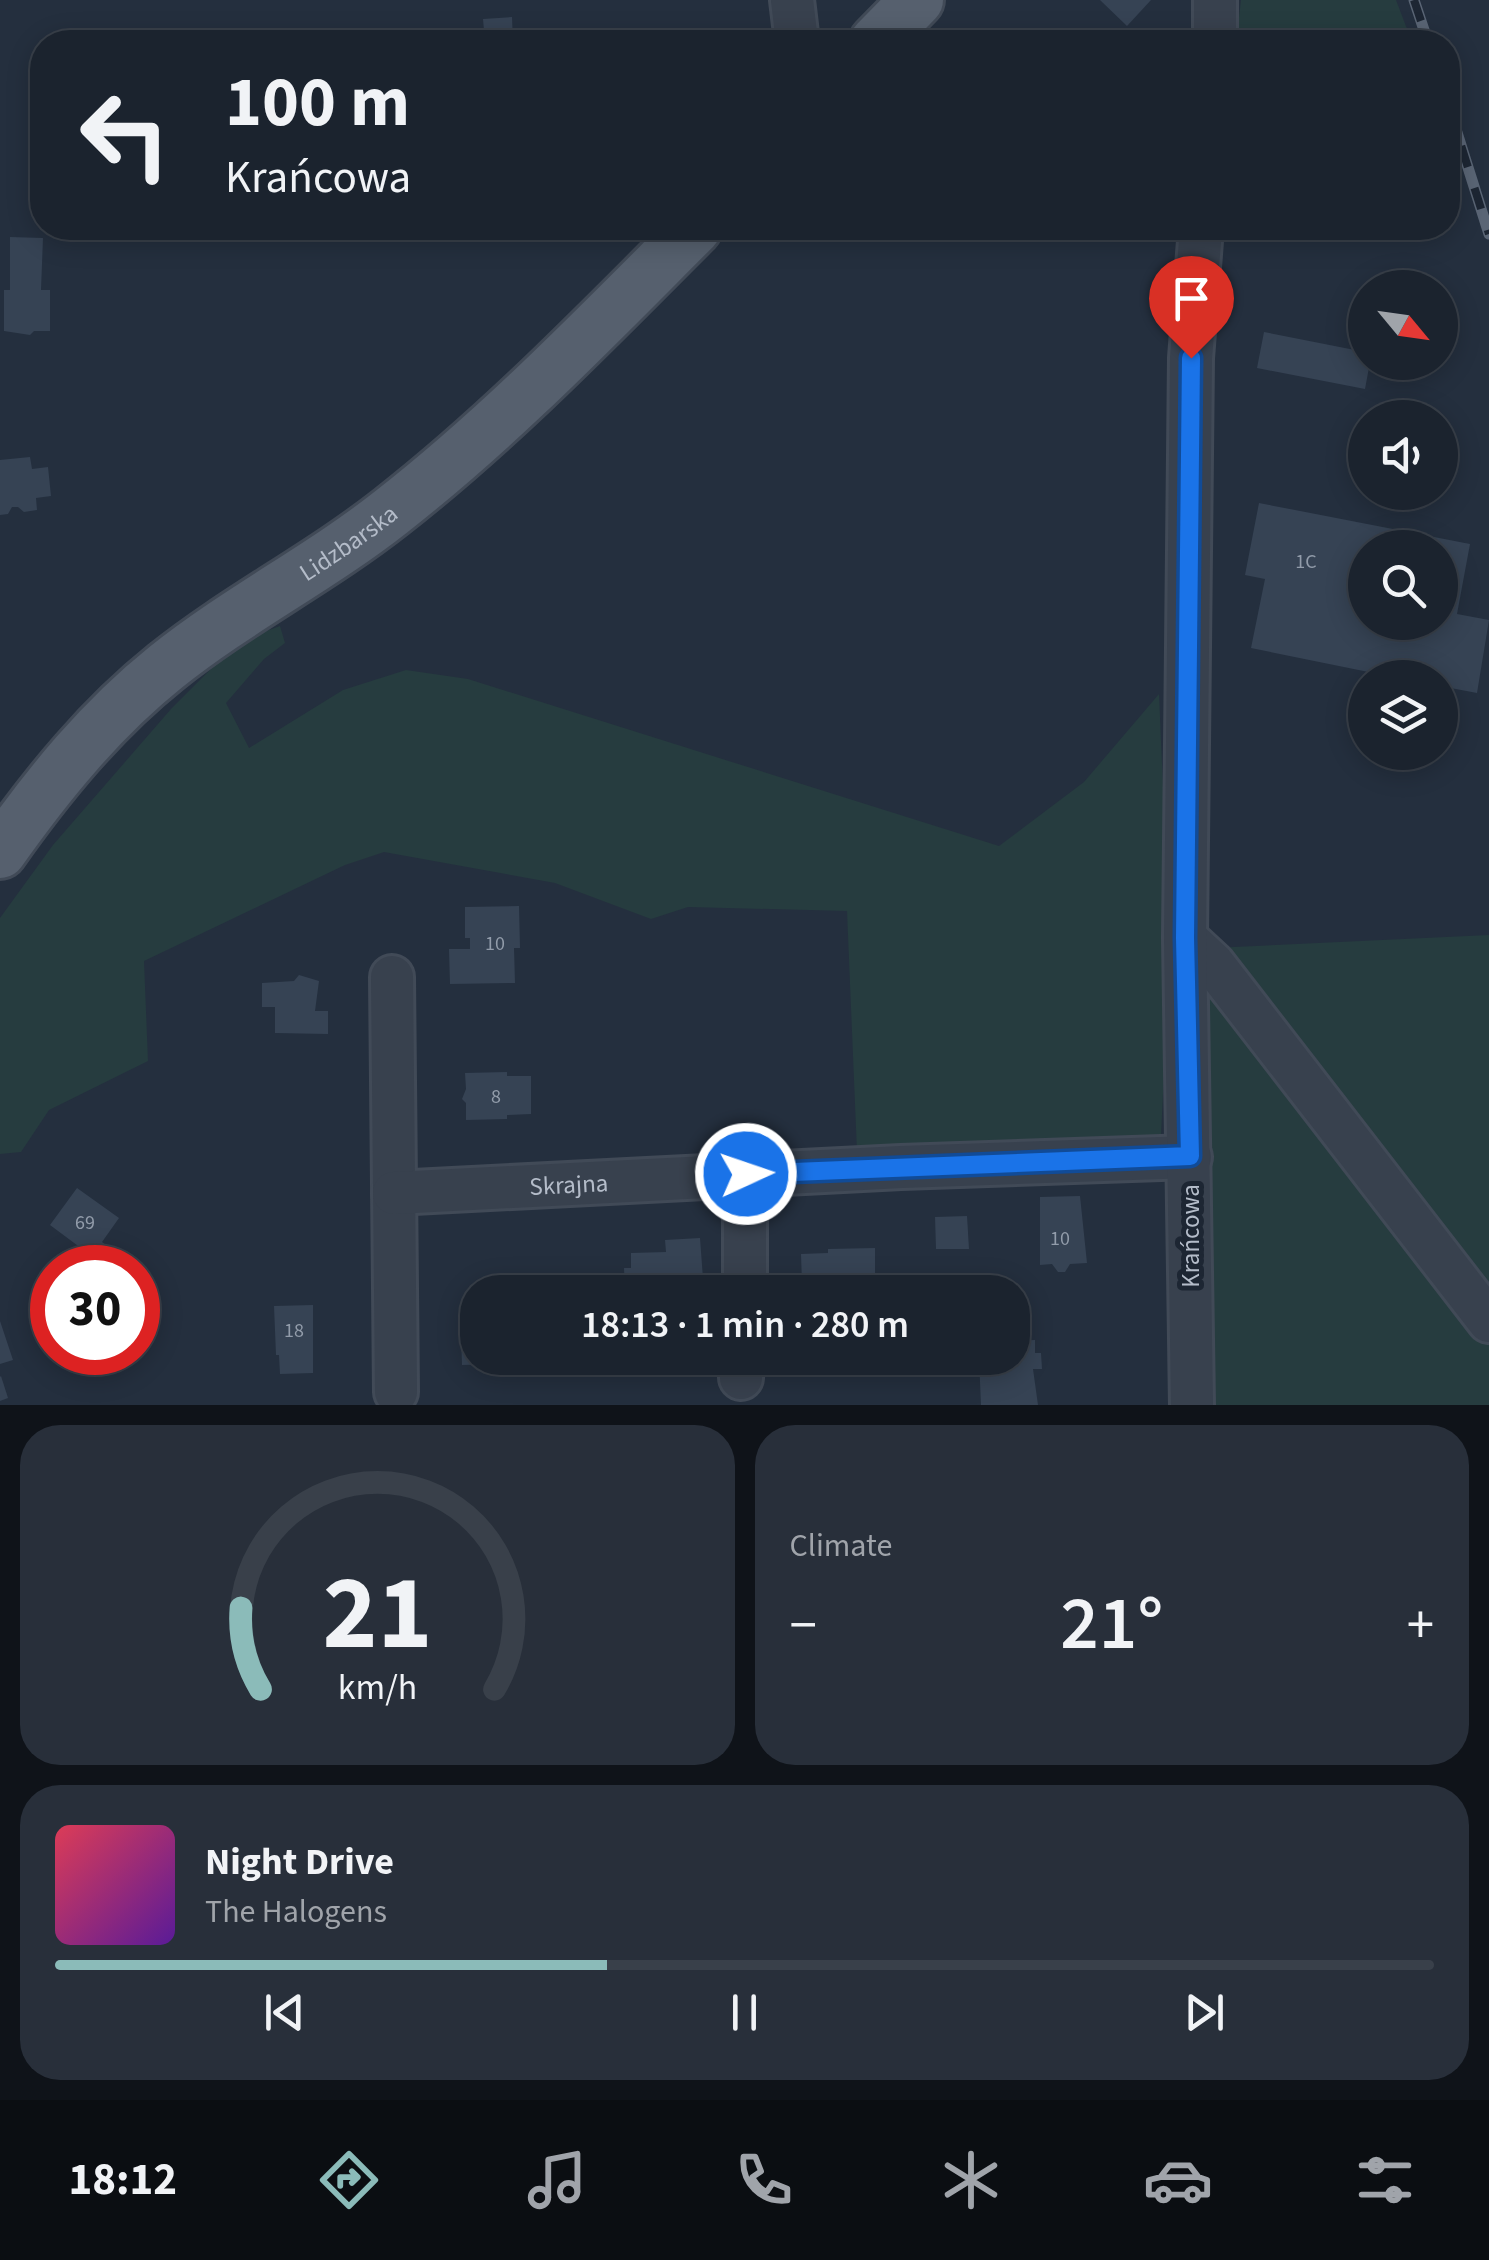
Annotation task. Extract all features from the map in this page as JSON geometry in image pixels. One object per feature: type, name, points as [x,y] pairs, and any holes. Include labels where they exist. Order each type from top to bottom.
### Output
[{"type":"main road","points":[[888,30],[917,0]]},
{"type":"main road","name":"Lidzbarska","points":[[0,852],[71,758],[166,666],[387,516],[456,460],[545,379],[682,240]]},
{"type":"street","points":[[792,0],[796,30]]},
{"type":"street","points":[[1215,0],[1216,30]]},
{"type":"street","name":"Krańcowa","points":[[1192,1405],[1185,938],[1191,358],[1200,240]]},
{"type":"street","points":[[1185,938],[1213,964],[1489,1321]]},
{"type":"street","points":[[392,977],[396,1392]]},
{"type":"street","name":"Skrajna","points":[[394,1193],[1190,1156]]},
{"type":"street","points":[[744,1275],[746,1174]]},
{"type":"green space","points":[[1241,0],[1396,0],[1407,30],[1237,30]]},
{"type":"green space","points":[[280,626],[285,643],[264,659],[226,703],[249,748],[343,690],[406,670],[468,679],[999,846],[1084,782],[1159,694],[1170,951],[1161,1135],[857,1152],[847,911],[688,907],[651,919],[555,883],[384,852],[345,865],[144,961],[148,1061],[49,1110],[21,1152],[0,1154],[0,918],[53,845],[171,709],[239,641]]},
{"type":"green space","points":[[1489,935],[1489,1298],[1212,948]]},
{"type":"green space","points":[[1207,985],[1489,1337],[1489,1405],[1210,1405]]},
{"type":"building","points":[[1100,0],[1151,0],[1127,26]]},
{"type":"building","points":[[512,17],[513,30],[484,30],[483,19]]},
{"type":"building","points":[[10,237],[43,240],[41,290],[50,290],[50,331],[34,331],[30,335],[4,331],[4,290],[10,290]]},
{"type":"building","points":[[1264,332],[1348,349],[1348,380],[1367,380],[1365,389],[1257,368]]},
{"type":"building","points":[[30,457],[32,469],[48,467],[51,496],[36,498],[37,510],[24,512],[12,507],[8,514],[0,515],[0,460]]},
{"type":"building","points":[[1259,503],[1398,530],[1348,530],[1348,640],[1458,640],[1458,614],[1489,620],[1477,693],[1458,689],[1458,660],[1348,660],[1348,668],[1251,648],[1265,579],[1245,575]]},
{"type":"building","points":[[1458,542],[1470,544],[1458,609]]},
{"type":"building","points":[[519,906],[520,948],[514,948],[515,983],[450,984],[449,949],[470,949],[470,938],[465,938],[465,907]]},
{"type":"building","points":[[299,975],[319,981],[315,1011],[328,1011],[328,1034],[275,1033],[275,1007],[262,1007],[262,983],[294,981]]},
{"type":"building","points":[[507,1072],[507,1076],[531,1076],[531,1114],[466,1120],[466,1103],[462,1099],[465,1073]]},
{"type":"building","points":[[77,1188],[119,1218],[102,1242],[106,1245],[77,1245],[50,1225]]},
{"type":"building","points":[[1080,1196],[1087,1263],[1070,1264],[1065,1272],[1058,1272],[1052,1264],[1040,1265],[1040,1197]]},
{"type":"building","points":[[967,1216],[969,1249],[936,1249],[935,1217]]},
{"type":"building","points":[[700,1238],[703,1275],[624,1275],[624,1268],[631,1268],[631,1253],[666,1252],[665,1240]]},
{"type":"building","points":[[875,1248],[875,1275],[802,1275],[801,1254],[828,1253],[828,1249]]},
{"type":"building","points":[[313,1305],[313,1373],[280,1374],[274,1306]]},
{"type":"building","points":[[0,1321],[13,1360],[0,1364]]},
{"type":"building","points":[[1030,1340],[1035,1340],[1035,1353],[1041,1353],[1042,1369],[1033,1369],[1038,1405],[981,1405],[980,1375],[1030,1375]]},
{"type":"building","points":[[0,1377],[8,1398],[0,1401]]},
{"type":"railway","points":[[1414,0],[1424,30]]},
{"type":"railway","points":[[1460,142],[1489,234]]},
{"type":"route","points":[[746,1174],[1190,1156],[1185,938],[1191,358]]}]
